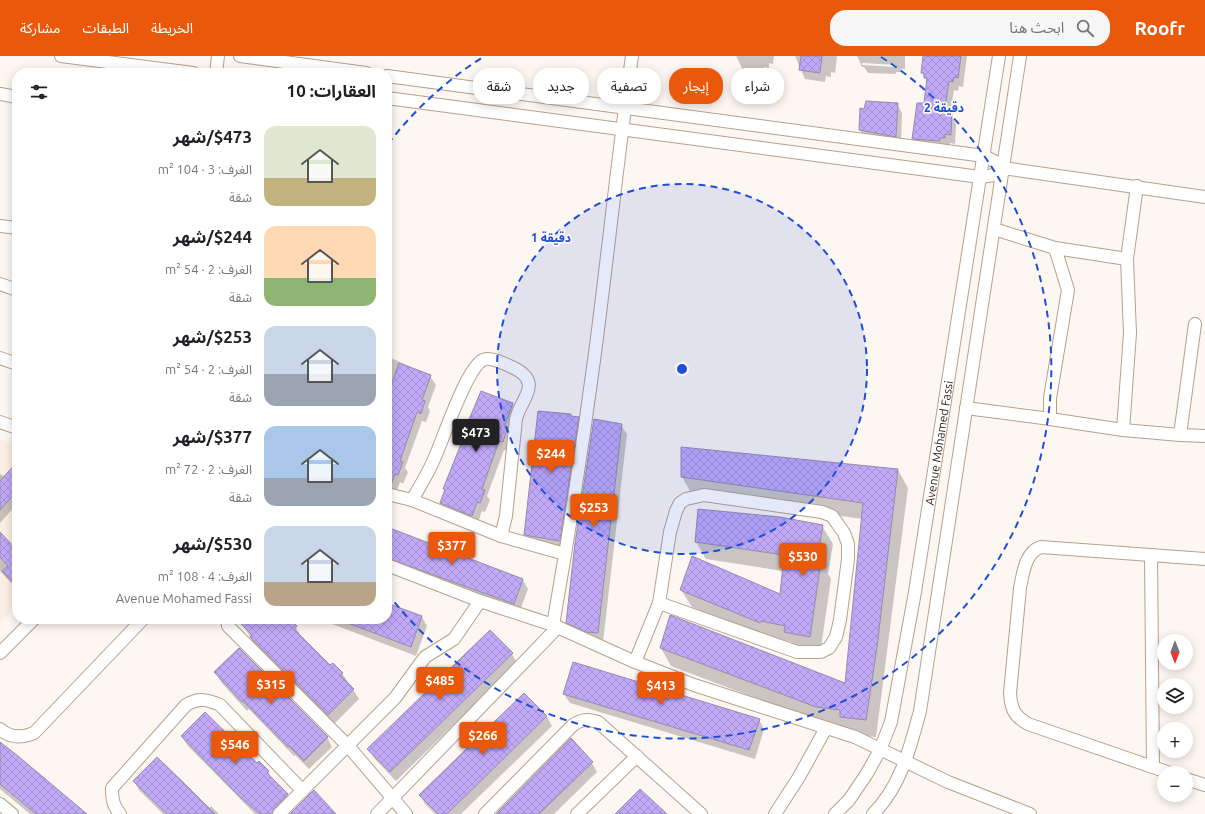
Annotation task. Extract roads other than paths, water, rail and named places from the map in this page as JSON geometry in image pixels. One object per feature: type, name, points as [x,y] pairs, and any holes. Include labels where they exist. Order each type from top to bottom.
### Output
[{"type":"street","points":[[61,56],[154,68]]},
{"type":"street","points":[[217,68],[218,56]]},
{"type":"street","points":[[240,56],[329,68]]},
{"type":"street","points":[[377,814],[555,626],[595,353],[632,56]]},
{"type":"street","name":"Avenue Mohamed Fassi","points":[[835,814],[849,800],[862,782],[880,750],[891,722],[915,592],[999,56]]},
{"type":"street","name":"Avenue Mohamed Fassi","points":[[873,814],[890,793],[905,762],[920,710],[1020,56]]},
{"type":"street","points":[[392,77],[984,156],[1003,168],[1137,186],[1205,197]]},
{"type":"street","points":[[0,94],[12,96]]},
{"type":"street","points":[[392,99],[622,128],[980,177],[995,175],[1003,168]]},
{"type":"street","points":[[1123,430],[1130,333],[1127,259],[1137,186]]},
{"type":"street","points":[[0,226],[12,227]]},
{"type":"street","points":[[994,229],[1055,248],[1127,259]]},
{"type":"street","points":[[1050,419],[1050,398],[1068,290],[1055,248]]},
{"type":"street","points":[[0,284],[12,288]]},
{"type":"street","points":[[1180,435],[1195,324]]},
{"type":"street","points":[[0,358],[12,362]]},
{"type":"street","points":[[412,500],[434,459],[463,391],[479,362],[485,359],[491,360],[514,368],[527,379],[530,386],[529,394],[519,409],[516,419],[506,509],[501,536]]},
{"type":"street","points":[[966,408],[1123,430],[1205,436]]},
{"type":"street","points":[[0,422],[12,426]]},
{"type":"street","points":[[392,495],[412,500],[501,536],[565,554]]},
{"type":"street","points":[[635,662],[659,603],[670,532],[680,502],[704,495],[822,512],[832,516],[844,533],[848,544],[848,559],[840,620],[836,637],[829,648],[821,652],[796,652],[659,603]]},
{"type":"street","points":[[1157,768],[1028,724],[1017,717],[1012,710],[1010,693],[1020,588],[1027,562],[1034,550],[1041,547],[1205,559]]},
{"type":"street","points":[[1151,555],[1153,767]]},
{"type":"street","points":[[392,567],[480,601],[555,626],[635,662],[694,685],[855,737],[948,782],[1030,814]]},
{"type":"street","points":[[280,814],[349,747],[395,698],[425,657],[454,639],[480,601]]},
{"type":"street","points":[[0,653],[29,624]]},
{"type":"street","points":[[0,729],[4,733],[17,737],[26,737],[34,733],[138,624]]},
{"type":"street","points":[[228,624],[228,626],[349,747],[406,814]]},
{"type":"street","points":[[120,814],[112,799],[112,788],[186,705],[194,700],[208,700],[220,705],[303,791]]},
{"type":"street","points":[[485,814],[573,725],[581,720],[598,722],[637,756],[696,813]]},
{"type":"street","points":[[775,814],[799,777],[826,728]]},
{"type":"street","points":[[576,814],[637,756]]},
{"type":"street","points":[[1193,781],[1205,785]]},
{"type":"street","points":[[0,804],[12,814]]}]
